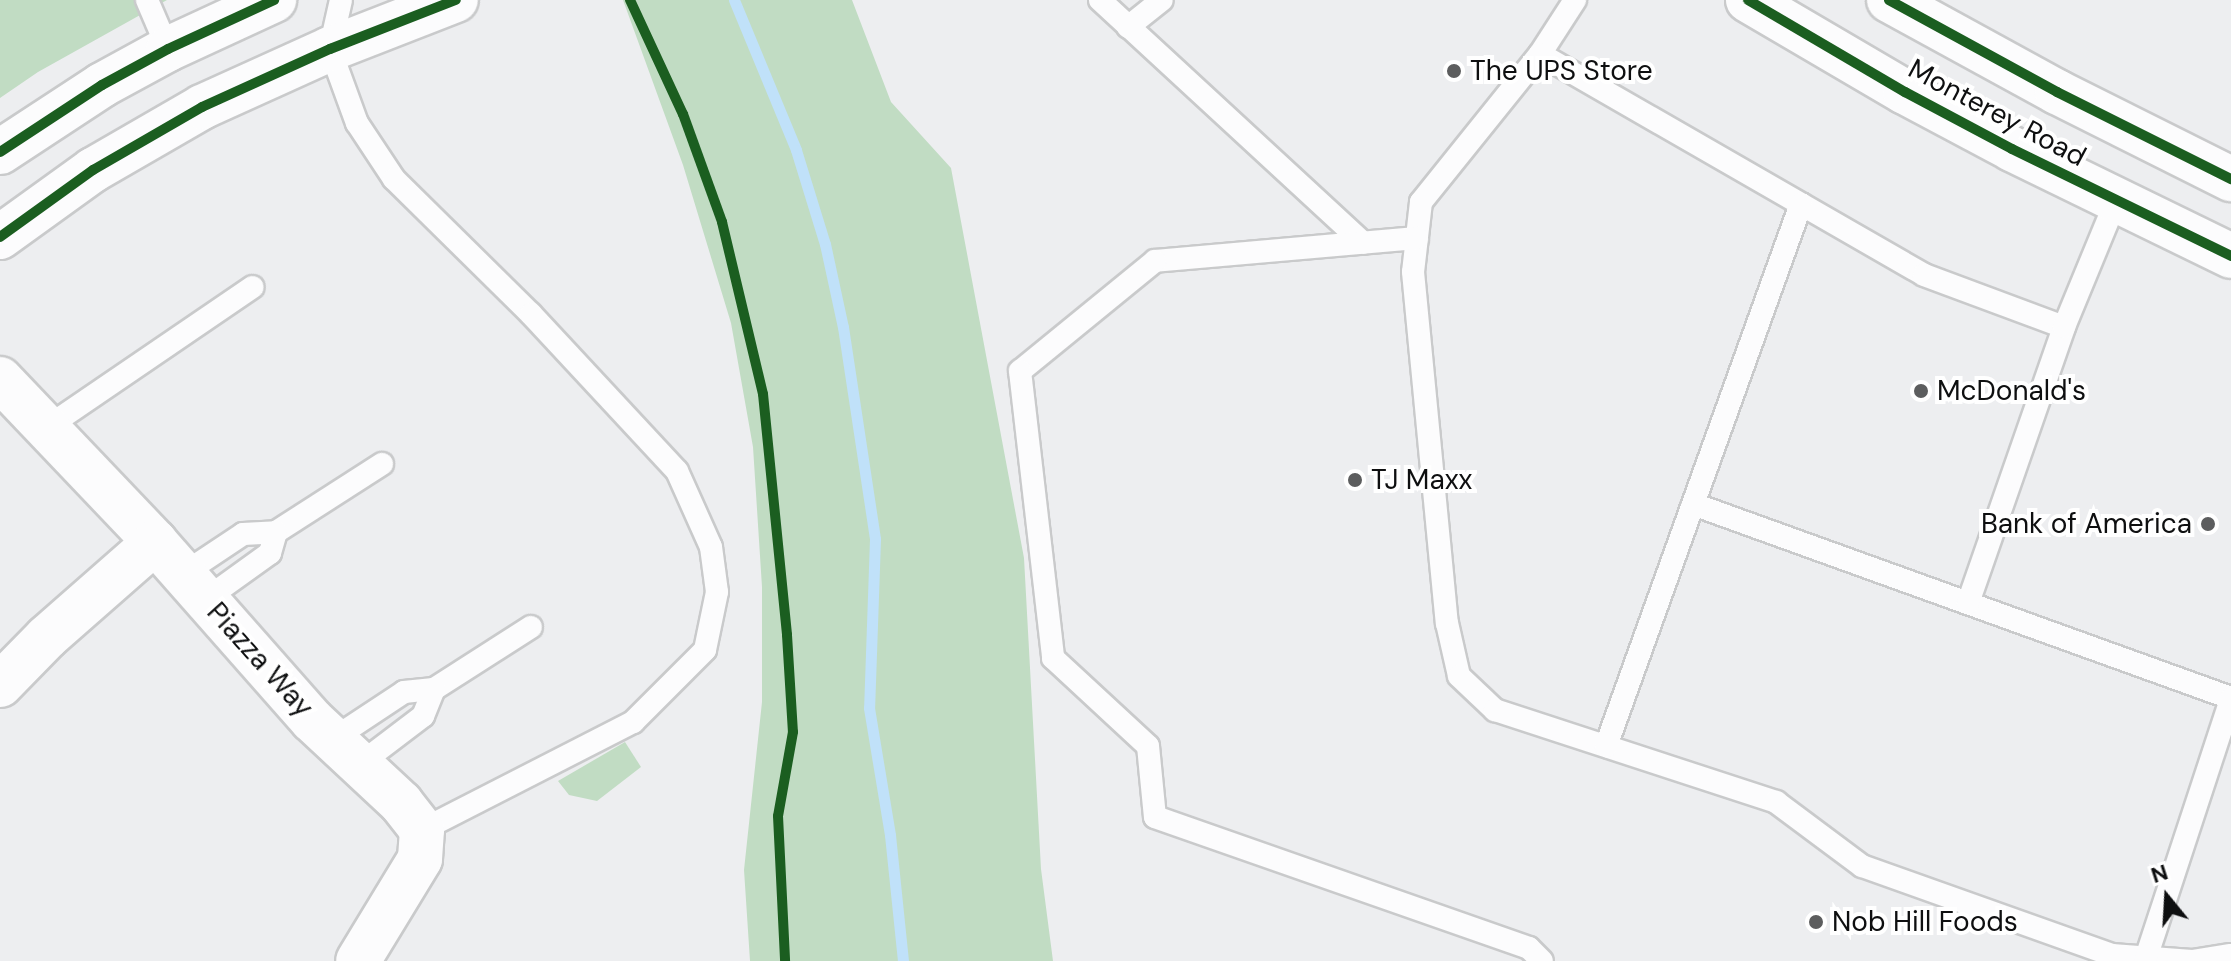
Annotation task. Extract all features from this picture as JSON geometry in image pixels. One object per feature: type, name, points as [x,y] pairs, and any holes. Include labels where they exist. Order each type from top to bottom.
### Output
[{"type":"street","points":[[0,152],[102,85],[168,49],[274,0]]},
{"type":"street","points":[[0,237],[93,170],[214,101],[330,49],[456,0]]},
{"type":"street","name":"Monterey Road","points":[[1748,0],[1905,92],[2116,201],[2231,256]]},
{"type":"street","name":"Monterey Road","points":[[1889,0],[2057,92],[2231,179]]},
{"type":"street","name":"Piazza Way","points":[[0,379],[347,752],[401,803],[422,830]]},
{"type":"street","points":[[0,685],[47,637],[181,572]]},
{"type":"street","points":[[358,961],[420,859],[422,830]]},
{"type":"lane","points":[[147,0],[168,49]]},
{"type":"lane","points":[[341,0],[330,49],[357,123],[394,179],[531,314],[677,471],[711,547],[717,592],[705,650],[633,722],[422,830]]},
{"type":"lane","points":[[1100,0],[1363,243]]},
{"type":"lane","points":[[1128,27],[1162,0]]},
{"type":"lane","points":[[1575,0],[1540,54],[1421,202],[1413,272],[1447,623],[1459,676],[1495,710],[1776,802],[1862,866],[2112,955],[2192,961],[2231,955]]},
{"type":"lane","points":[[1540,54],[1924,275],[2064,327]]},
{"type":"lane","points":[[1968,603],[2064,327],[2116,201]]},
{"type":"lane","points":[[1606,746],[1801,204]]},
{"type":"lane","points":[[1417,238],[1155,261],[1020,371],[1053,658],[1148,746],[1155,817],[1529,948],[1542,961]]},
{"type":"lane","points":[[46,428],[253,287]]},
{"type":"lane","points":[[181,572],[243,534],[276,532],[382,464]]},
{"type":"lane","points":[[1693,504],[2231,698],[2146,959]]},
{"type":"lane","points":[[181,572],[270,553],[276,532]]},
{"type":"lane","points":[[347,752],[404,692],[434,689],[531,627]]},
{"type":"lane","points":[[347,752],[423,716],[434,689]]},
{"type":"green space","points":[[0,0],[167,0],[38,72],[0,98]]},
{"type":"green space","points":[[623,0],[852,0],[891,102],[951,168],[1024,558],[1041,869],[1053,961],[750,961],[744,870],[762,702],[762,587],[753,447],[731,323],[683,165]]},
{"type":"green space","points":[[625,742],[641,767],[597,801],[569,795],[558,781]]},
{"type":"waterway","points":[[734,0],[796,150],[825,244],[843,327],[875,539],[869,708],[890,835],[903,961]]},
{"type":"cycle path","points":[[0,152],[102,85],[168,49],[274,0]]},
{"type":"cycle path","points":[[0,237],[93,170],[202,107],[330,49],[456,0]]},
{"type":"cycle path","points":[[630,0],[683,114],[722,222],[763,394],[787,635],[793,732],[778,816],[785,961]]},
{"type":"cycle path","points":[[1748,0],[1905,92],[2012,149],[2231,256]]},
{"type":"cycle path","points":[[1889,0],[2057,92],[2231,179]]},
{"type":"place","name":"The UPS Store","points":[[1454,71]]},
{"type":"place","name":"McDonald's","points":[[1921,391]]},
{"type":"place","name":"TJ Maxx","points":[[1355,480]]},
{"type":"place","name":"Bank of America","points":[[2208,524]]},
{"type":"place","name":"Nob Hill Foods","points":[[1816,922]]}]
